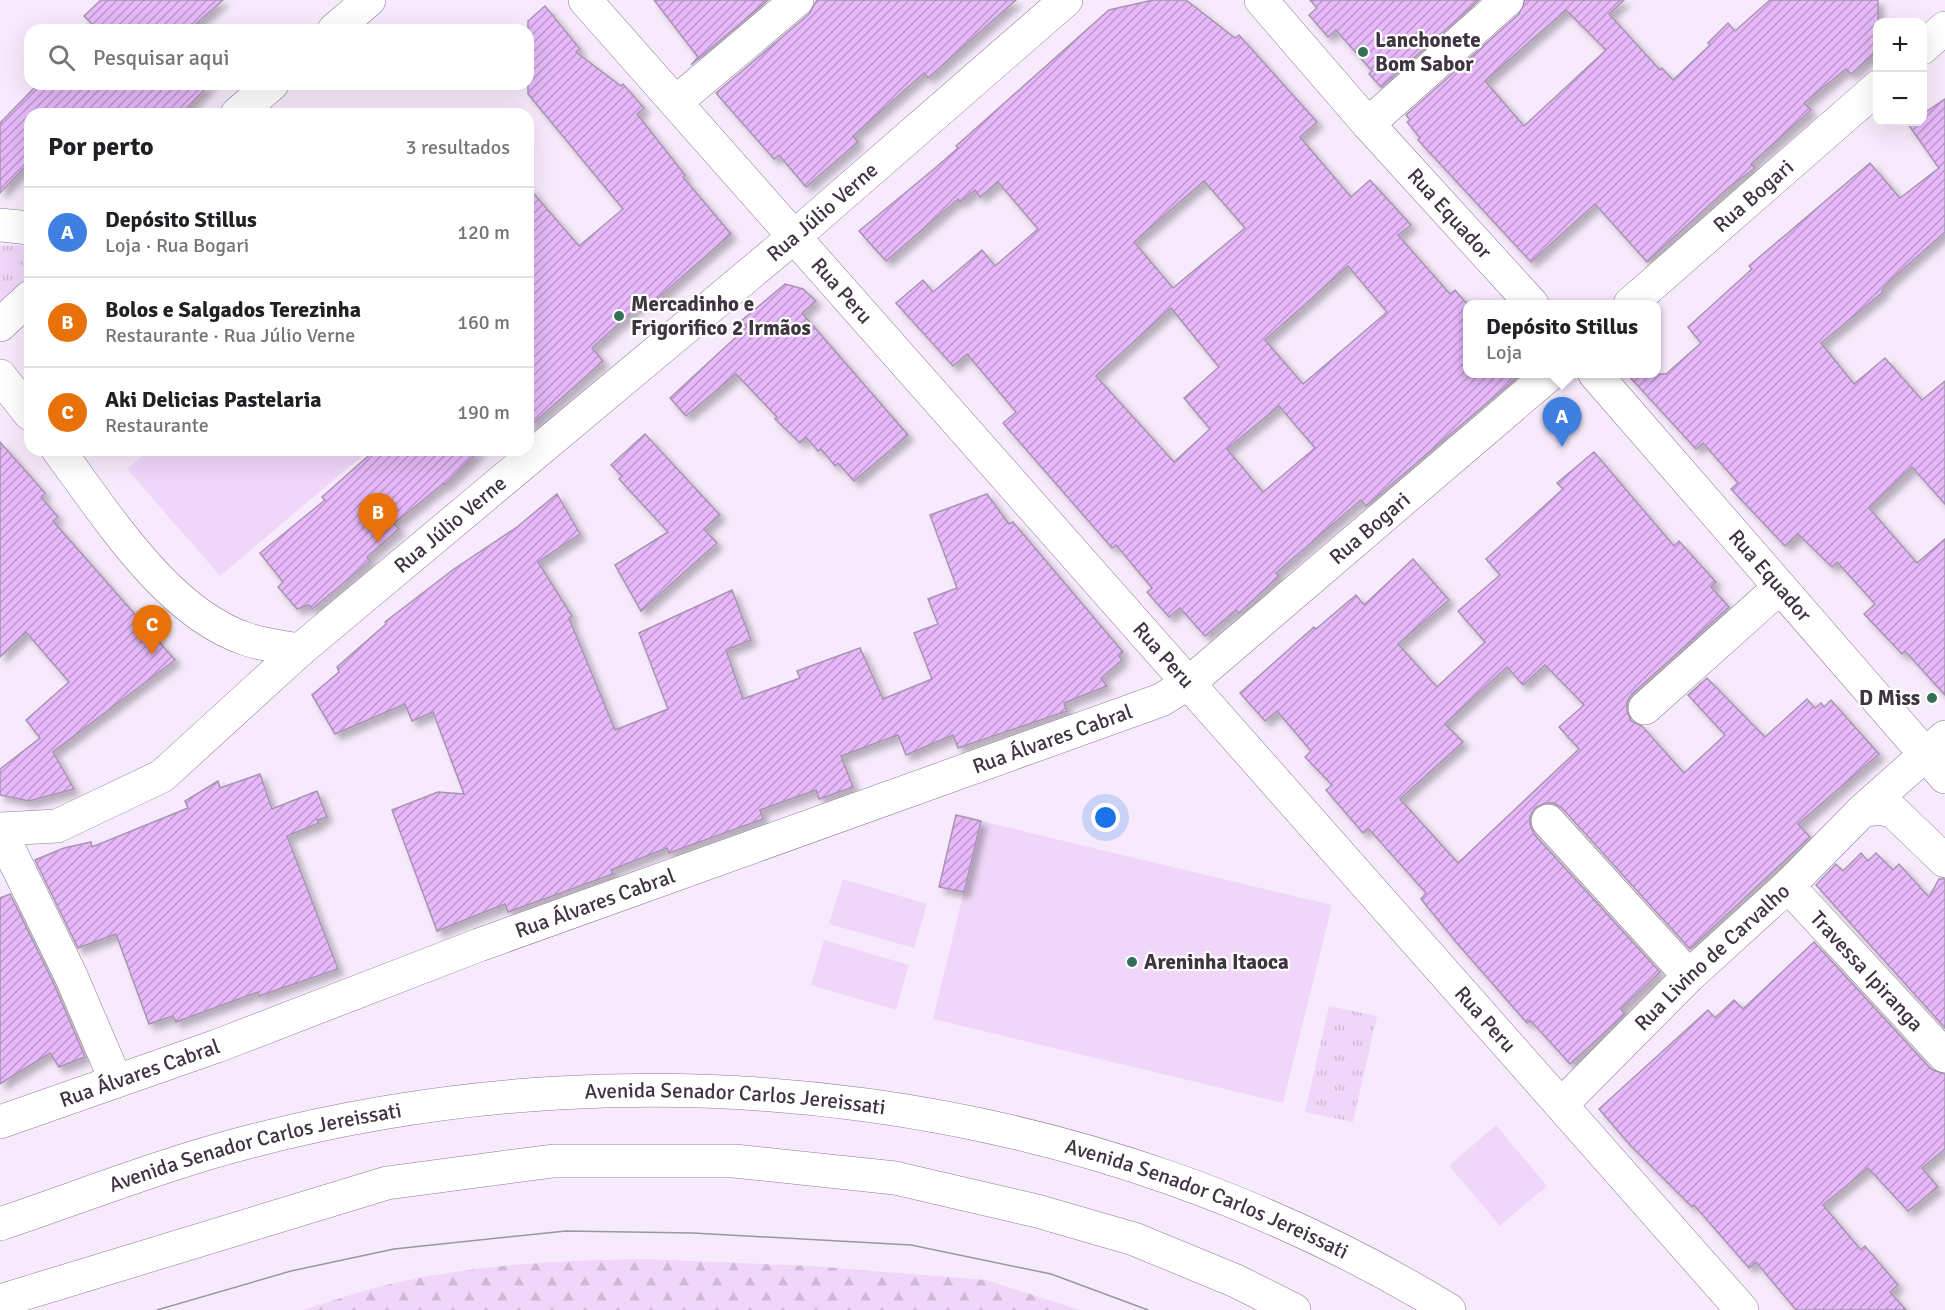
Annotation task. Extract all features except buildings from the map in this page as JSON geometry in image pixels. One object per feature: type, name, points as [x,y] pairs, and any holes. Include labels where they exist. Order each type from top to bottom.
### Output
[{"type":"street","points":[[341,24],[369,0]]},
{"type":"street","name":"Rua Peru","points":[[585,0],[1190,682],[1742,1310]]},
{"type":"street","points":[[676,102],[797,0]]},
{"type":"street","name":"Rua Júlio Verne","points":[[534,455],[795,237],[1066,0]]},
{"type":"street","name":"Rua Equador","points":[[1261,0],[1368,124],[1528,300]]},
{"type":"street","points":[[1368,124],[1508,0]]},
{"type":"street","points":[[1927,44],[1945,28]]},
{"type":"street","points":[[244,108],[265,90]]},
{"type":"street","name":"Rua Bogari","points":[[1635,300],[1873,91]]},
{"type":"street","points":[[0,225],[24,227]]},
{"type":"street","points":[[0,325],[24,303]]},
{"type":"street","points":[[0,376],[24,406]]},
{"type":"street","name":"Rua Bogari","points":[[1190,682],[1545,378]]},
{"type":"street","name":"Rua Equador","points":[[1598,378],[1780,587],[1938,756]]},
{"type":"street","points":[[63,456],[145,564],[191,609],[245,639],[300,650]]},
{"type":"street","name":"Rua Júlio Verne","points":[[0,830],[57,826],[162,776],[300,650],[533,456]]},
{"type":"street","points":[[1645,708],[1780,587]]},
{"type":"street","name":"Rua Álvares Cabral","points":[[0,1122],[217,1046],[490,941],[1070,735],[1161,700],[1190,682]]},
{"type":"street","name":"Rua Livino de Carvalho","points":[[1562,1104],[1689,976],[1788,886],[1863,811],[1938,756]]},
{"type":"street","points":[[1863,811],[1878,808],[1893,811],[1945,861]]},
{"type":"street","points":[[1548,821],[1689,976]]},
{"type":"street","points":[[0,830],[71,976],[116,1082]]},
{"type":"street","name":"Travessa Ipiranga","points":[[1788,886],[1945,1056]]},
{"type":"street","name":"Avenida Senador Carlos Jereissati","points":[[0,1224],[253,1141],[400,1111],[603,1089],[723,1090],[835,1100],[931,1114],[1056,1143],[1151,1172],[1240,1205],[1344,1253],[1449,1310]]},
{"type":"street","points":[[0,1301],[387,1183],[553,1161],[734,1161],[895,1179],[1037,1211],[1134,1239],[1236,1281],[1294,1310]]},
{"type":"green space","points":[[24,245],[24,282],[0,303],[0,246]]},
{"type":"green space","points":[[143,456],[362,456],[220,576],[127,469]]},
{"type":"green space","name":"Areninha Itaoca","points":[[981,821],[1332,905],[1283,1103],[933,1019]]},
{"type":"green space","points":[[843,879],[927,904],[914,948],[829,924]]},
{"type":"green space","points":[[824,940],[909,965],[896,1010],[811,985]]},
{"type":"green space","points":[[1329,1006],[1377,1016],[1353,1122],[1305,1112]]},
{"type":"green space","points":[[1496,1125],[1547,1186],[1500,1226],[1449,1166]]},
{"type":"green space","points":[[644,1259],[812,1266],[986,1280],[1080,1310],[303,1310],[390,1284],[453,1272],[548,1262]]},
{"type":"tram line","points":[[157,1310],[291,1271],[394,1249],[566,1231],[693,1233],[911,1245],[1051,1274],[1148,1310]]},
{"type":"place","name":"Lanchonete Bom Sabor","points":[[1363,52]]},
{"type":"place","name":"Mercadinho e Frigorifico 2 Irmãos","points":[[619,316]]},
{"type":"place","name":"Depósito Stillus","points":[[1562,447]]},
{"type":"place","name":"Bolos e Salgados Terezinha","points":[[378,543]]},
{"type":"place","name":"Aki Delicias Pastelaria","points":[[152,655]]},
{"type":"place","name":"D Miss","points":[[1932,698]]},
{"type":"place","name":"Areninha Itaoca","points":[[1132,962]]}]
